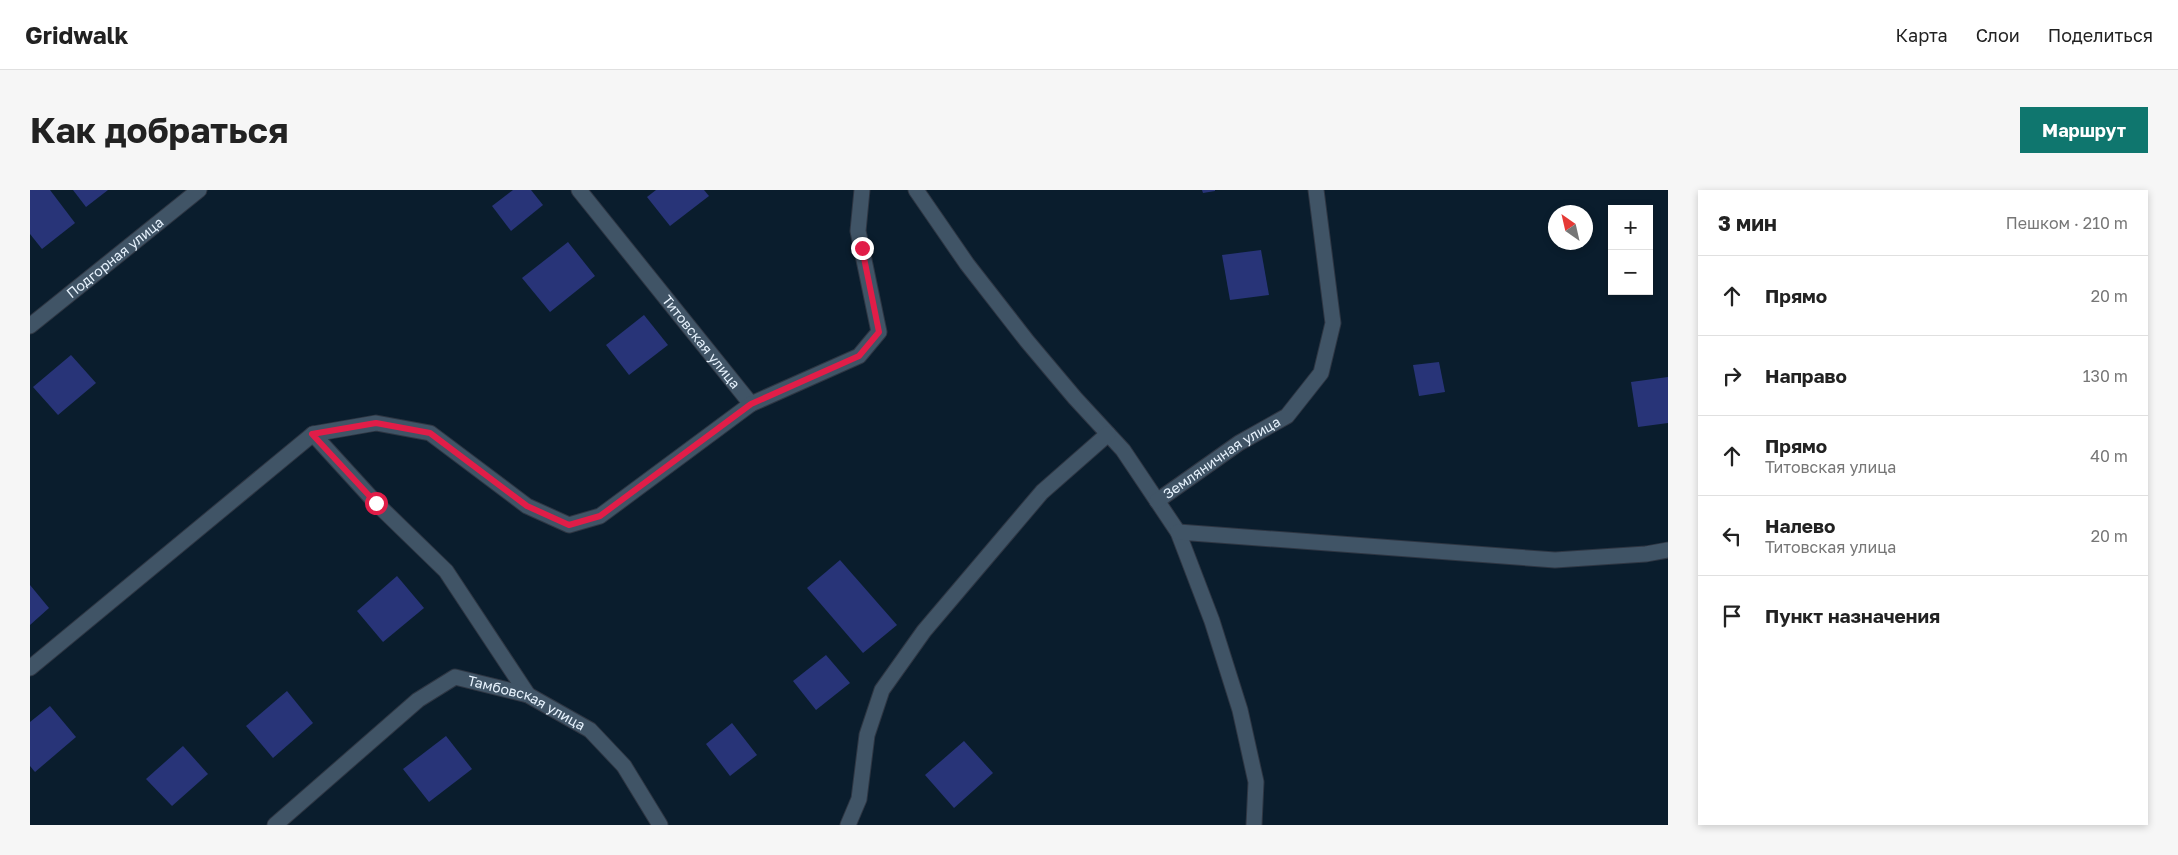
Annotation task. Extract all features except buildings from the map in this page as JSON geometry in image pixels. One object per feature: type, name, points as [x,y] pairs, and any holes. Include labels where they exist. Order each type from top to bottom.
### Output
[{"type":"street","name":"Подгорная улица","points":[[30,326],[199,190]]},
{"type":"street","name":"Титовская улица","points":[[579,190],[751,404]]},
{"type":"street","points":[[30,668],[312,434],[376,423],[430,433],[527,506],[569,525],[600,516],[751,404],[859,356],[879,332],[858,231],[862,190]]},
{"type":"street","points":[[916,190],[967,264],[1027,341],[1123,450],[1178,532],[1212,620],[1240,710],[1256,782],[1254,825]]},
{"type":"street","name":"Земляничная улица","points":[[1157,501],[1239,443],[1287,416],[1321,373],[1333,323],[1316,190]]},
{"type":"street","points":[[312,434],[376,503],[446,571],[528,695]]},
{"type":"street","points":[[848,825],[859,799],[867,735],[882,690],[924,631],[1042,492],[1108,434]]},
{"type":"street","points":[[1178,532],[1555,560],[1646,554],[1668,550]]},
{"type":"street","name":"Тамбовская улица","points":[[275,825],[418,700],[455,677],[528,695],[590,730],[624,766],[660,825]]},
{"type":"route","points":[[376,503],[312,434],[376,423],[430,433],[527,506],[569,525],[600,516],[751,404],[859,356],[879,332],[862,248]]}]
